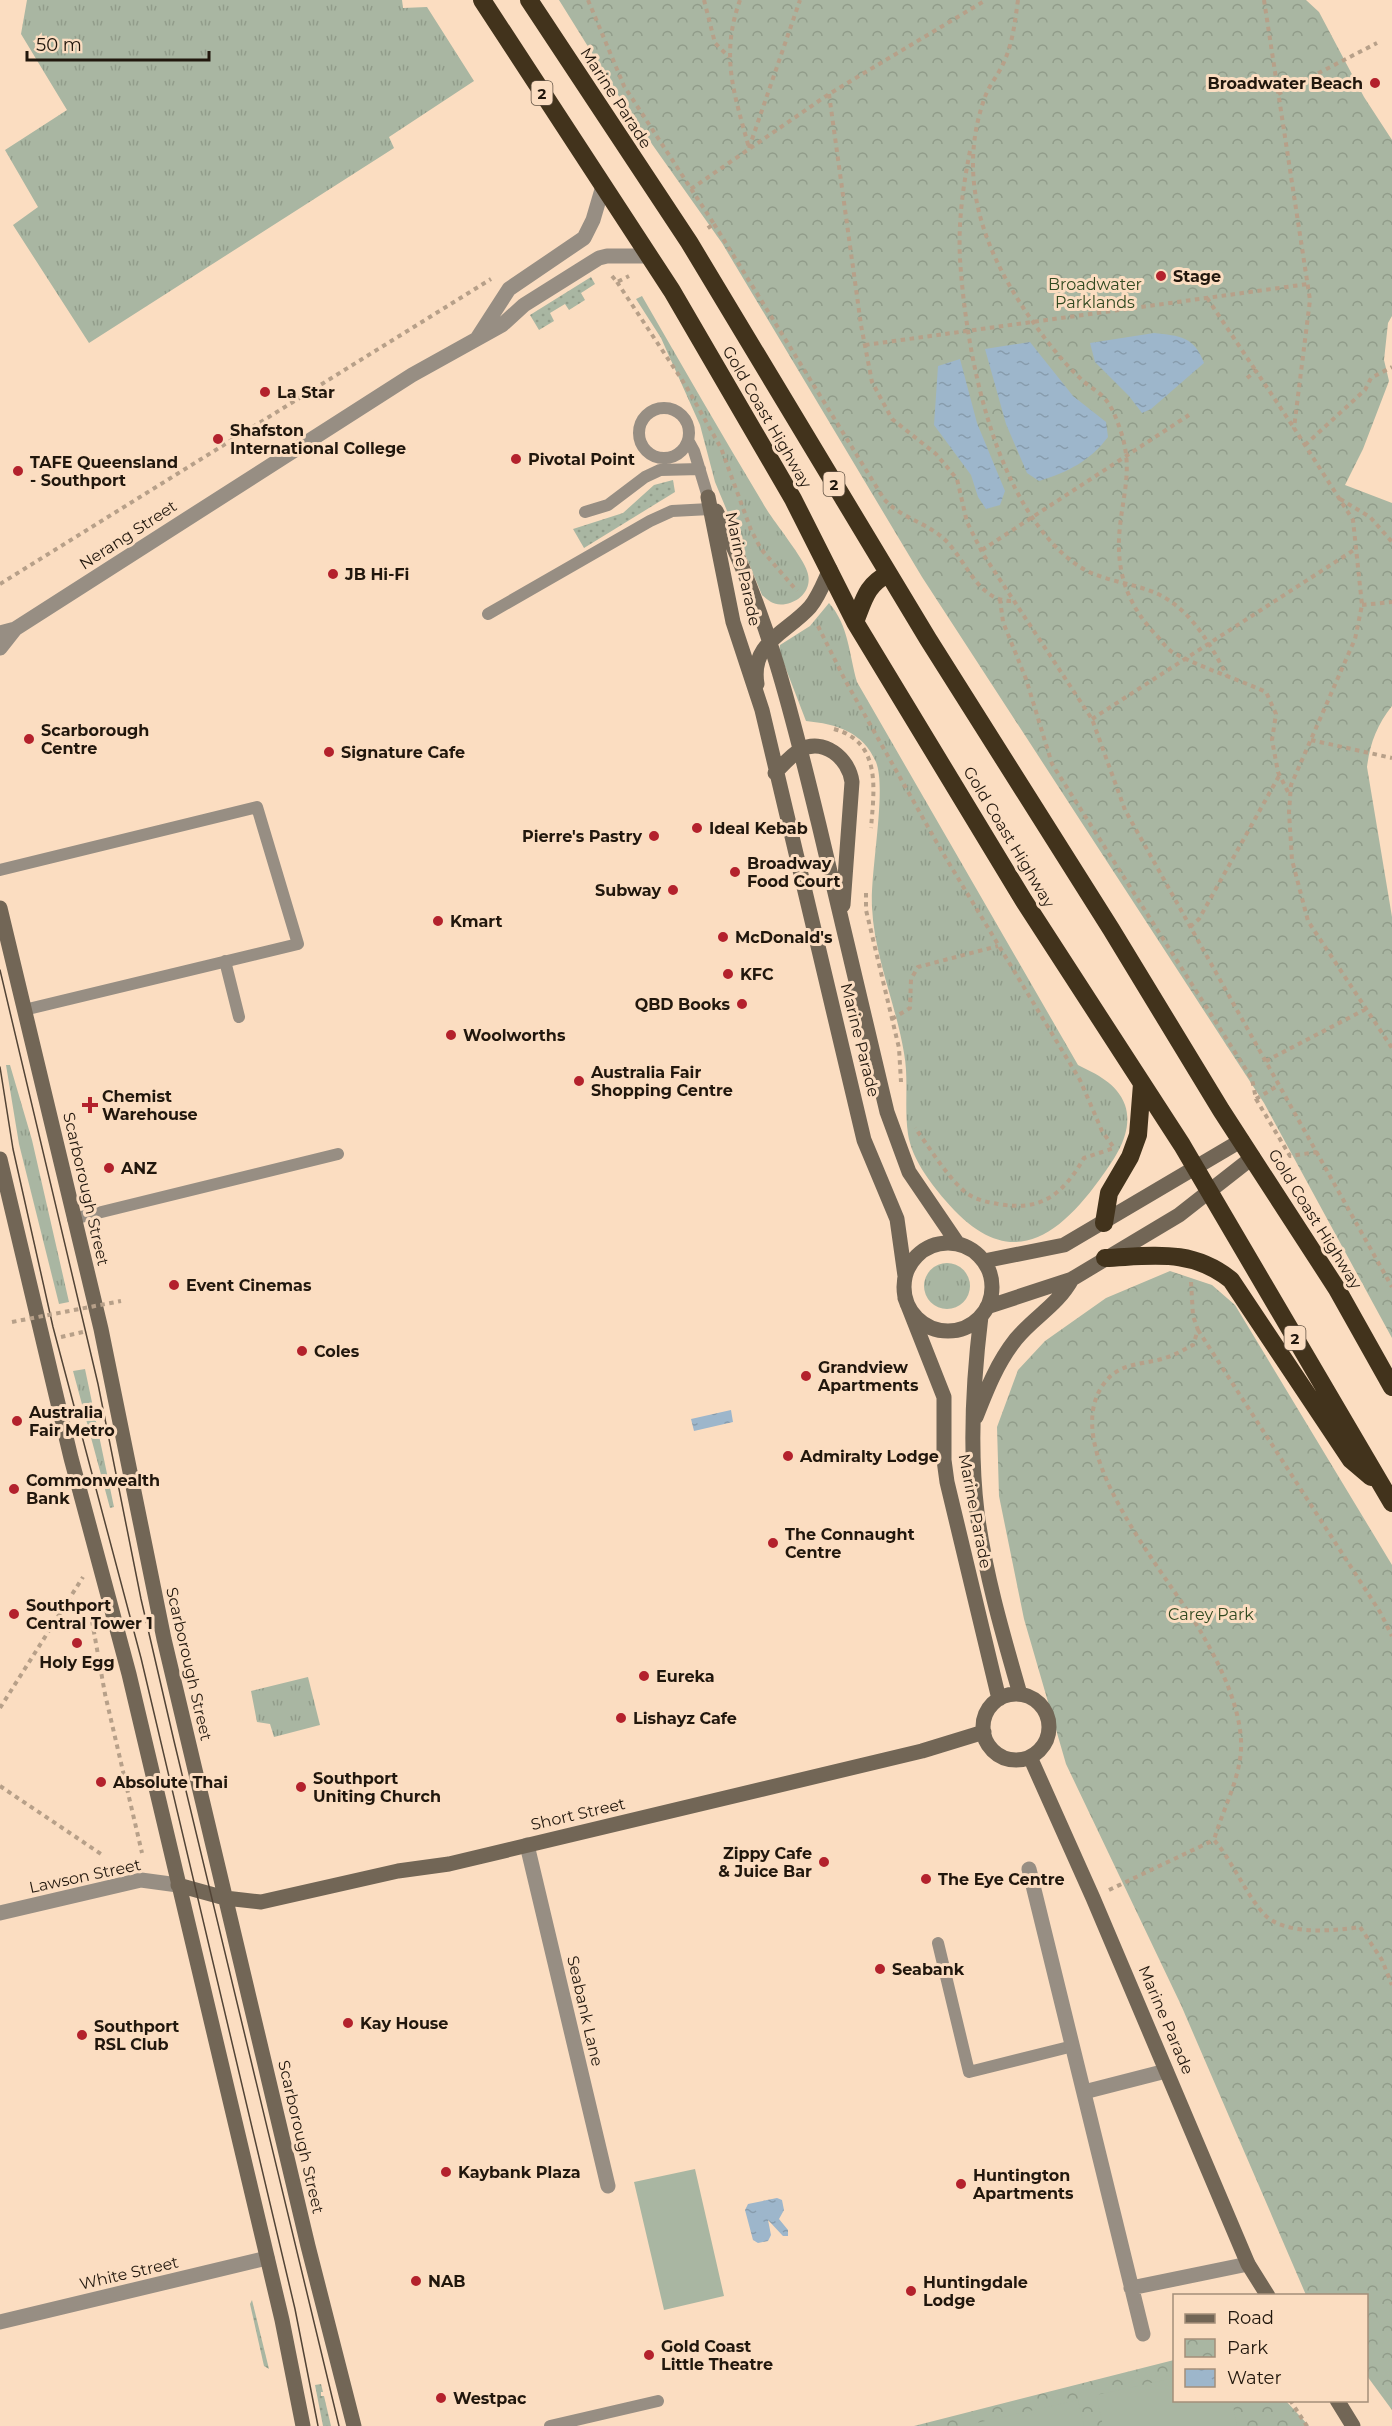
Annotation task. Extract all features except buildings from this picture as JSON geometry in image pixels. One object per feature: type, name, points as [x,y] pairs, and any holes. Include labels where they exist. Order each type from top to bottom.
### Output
[{"type":"highway","name":"2","points":[[482,0],[603,186]]},
{"type":"highway","name":"Marine Parade","points":[[529,0],[672,217]]},
{"type":"highway","name":"Gold Coast Highway","points":[[603,186],[650,256],[703,343],[830,569],[855,622],[1024,901],[1195,1167],[1392,1503]]},
{"type":"highway","name":"Gold Coast Highway","points":[[672,217],[888,574],[1337,1289],[1392,1388]]},
{"type":"highway","points":[[855,622],[874,581],[888,574]]},
{"type":"highway","points":[[1104,1223],[1109,1193],[1130,1157],[1138,1135],[1142,1084]]},
{"type":"highway","points":[[1105,1257],[1166,1255],[1192,1258],[1217,1269],[1231,1280],[1351,1460],[1380,1483]]},
{"type":"street","name":"Nerang Street","points":[[476,339],[509,289],[584,238],[593,220],[603,186]]},
{"type":"street","name":"Nerang Street","points":[[0,648],[7,631],[412,375],[502,325],[524,305],[598,258],[650,256]]},
{"type":"street","name":"Marine Parade","points":[[709,503],[737,551],[795,726],[887,1112],[899,1148],[909,1172],[958,1244]]},
{"type":"street","name":"Marine Parade","points":[[709,503],[741,653],[759,702],[864,1140],[897,1219],[905,1276]]},
{"type":"street","points":[[759,702],[757,661],[768,641],[809,608],[819,594],[830,569]]},
{"type":"street","points":[[775,773],[800,749],[819,748],[836,753],[847,762],[851,772],[841,920]]},
{"type":"street","name":"Scarborough Street","points":[[0,908],[101,1329],[151,1579],[225,1898],[308,2246],[354,2426]]},
{"type":"street","points":[[984,1261],[1033,1254],[1064,1245],[1242,1140]]},
{"type":"street","points":[[984,1312],[992,1284],[984,1261],[968,1248],[958,1244],[944,1243],[919,1253],[905,1276],[905,1298],[910,1310],[919,1320],[931,1327],[957,1330],[970,1325],[984,1312],[1072,1279],[1105,1257],[1179,1215],[1253,1157]]},
{"type":"street","points":[[0,1159],[43,1342],[110,1597],[295,2377],[303,2426]]},
{"type":"street","points":[[972,1426],[1002,1359],[1017,1339],[1061,1298],[1072,1279]]},
{"type":"street","name":"Marine Parade","points":[[905,1298],[944,1397],[944,1460],[947,1482],[999,1699]]},
{"type":"street","name":"Marine Parade","points":[[984,1312],[974,1375],[972,1426],[975,1487],[982,1542],[1002,1633],[1020,1694]]},
{"type":"street","points":[[1020,1694],[1039,1703],[1048,1718],[1049,1734],[1044,1745],[1030,1757],[1019,1760],[1006,1758],[996,1752],[987,1742],[984,1732],[985,1718],[990,1707],[999,1699],[1020,1694]]},
{"type":"street","name":"Short Street","points":[[178,1885],[225,1898],[268,1901],[398,1871],[449,1864],[910,1754],[984,1732]]},
{"type":"street","name":"Marine Parade","points":[[1030,1757],[1093,1898],[1248,2264],[1267,2294]]},
{"type":"street","name":"Seabank Lane","points":[[527,1845],[608,2186]]},
{"type":"street","points":[[1029,1869],[1143,2334]]},
{"type":"street","name":"Lawson Street","points":[[0,1913],[136,1880],[178,1885]]},
{"type":"street","points":[[1084,2092],[1166,2071]]},
{"type":"street","name":"White Street","points":[[0,2322],[267,2258]]},
{"type":"street","points":[[1131,2288],[1248,2264]]},
{"type":"street","points":[[1338,2402],[1353,2426]]},
{"type":"lane","points":[[488,614],[650,521],[672,512],[709,503],[700,469],[688,440],[688,424],[684,417],[670,408],[653,410],[642,421],[639,429],[642,445],[654,456],[671,456],[684,447],[688,440]]},
{"type":"lane","points":[[585,512],[609,505],[645,477],[660,470],[700,469]]},
{"type":"lane","points":[[0,870],[257,807],[298,944],[24,1010]]},
{"type":"lane","points":[[225,961],[239,1017]]},
{"type":"lane","points":[[73,1219],[338,1154]]},
{"type":"lane","points":[[938,1943],[969,2072],[1072,2046]]},
{"type":"lane","points":[[550,2426],[658,2401]]},
{"type":"path","points":[[588,0],[624,86],[691,189],[829,94],[986,0]]},
{"type":"path","points":[[704,0],[715,43],[729,57]]},
{"type":"path","points":[[740,0],[732,23],[729,67],[749,149]]},
{"type":"path","points":[[749,149],[800,0]]},
{"type":"path","points":[[1018,0],[1013,34],[1005,61],[985,95],[972,138],[962,191],[960,258],[980,395],[1014,487],[1024,506],[1052,542],[1077,565],[1104,578],[1157,594],[1180,608],[1209,644],[1228,677]]},
{"type":"path","points":[[1264,0],[1310,300],[1294,428]]},
{"type":"path","points":[[1278,94],[1377,43]]},
{"type":"path","points":[[829,94],[872,382],[892,419],[936,454],[957,479],[968,522],[982,550],[1092,719],[1125,810],[1392,1287]]},
{"type":"path","points":[[972,138],[971,183],[981,222],[1006,279],[1033,322],[1064,362],[1107,401],[1128,455],[1127,485],[1119,528],[1120,567],[1128,598],[1150,629],[1172,652],[1266,692],[1276,714],[1272,740],[1279,776],[1290,797]]},
{"type":"path","points":[[714,224],[885,500],[899,513],[943,538],[967,573],[978,584],[999,598],[1014,601]]},
{"type":"path","points":[[0,584],[494,277]]},
{"type":"path","points":[[617,282],[686,386],[721,448],[751,530],[761,549],[789,579],[809,608],[845,680],[998,946],[1080,1080],[1102,1131],[1114,1148],[1084,1158],[1071,1180],[1044,1202],[1027,1206],[1008,1206],[985,1201],[963,1190],[910,1121]]},
{"type":"path","points":[[865,345],[1308,284]]},
{"type":"path","points":[[1207,298],[1353,520],[1362,605],[1354,639],[1291,785],[1292,860],[1308,921],[1333,963],[1392,1048]]},
{"type":"path","points":[[1305,445],[1365,390],[1371,378],[1392,367]]},
{"type":"path","points":[[1247,378],[1256,372]]},
{"type":"path","points":[[982,550],[1189,415]]},
{"type":"path","points":[[1339,498],[1370,517],[1392,542]]},
{"type":"path","points":[[1092,719],[1357,548]]},
{"type":"path","points":[[999,598],[1003,622],[1026,679],[1052,764],[1252,1079],[1256,1099],[1290,1156],[1317,1152]]},
{"type":"path","points":[[1362,605],[1392,602]]},
{"type":"path","points":[[795,726],[812,724],[839,730],[851,736],[867,753],[874,780],[870,833]]},
{"type":"path","points":[[1311,740],[1392,759]]},
{"type":"path","points":[[1190,927],[1198,919],[1279,776]]},
{"type":"path","points":[[866,892],[866,910],[901,1065],[900,1088]]},
{"type":"path","points":[[892,1019],[910,1008],[911,979],[918,967],[998,946]]},
{"type":"path","points":[[1266,1060],[1366,1008]]},
{"type":"path","points":[[1256,1099],[1279,1085]]},
{"type":"path","points":[[1191,1275],[1192,1308],[1198,1330],[1373,1602],[1392,1636]]},
{"type":"path","points":[[12,1323],[121,1301]]},
{"type":"path","points":[[43,1342],[101,1329]]},
{"type":"path","points":[[1093,1898],[1214,1840],[1232,1790],[1241,1741],[1236,1711],[1202,1634],[1130,1526],[1108,1486],[1097,1454],[1094,1419],[1097,1394],[1107,1379],[1126,1366],[1168,1357],[1192,1345],[1198,1330]]},
{"type":"path","points":[[0,1708],[84,1575]]},
{"type":"path","points":[[0,1786],[104,1856]]},
{"type":"path","points":[[1214,1840],[1228,1857],[1264,1914],[1291,1928],[1327,1931],[1360,1927],[1382,1960],[1392,1985]]},
{"type":"path","points":[[1291,2402],[1307,2426]]},
{"type":"green space","points":[[27,0],[402,0],[403,8],[427,7],[474,81],[389,137],[394,148],[89,343],[13,225],[38,207],[5,150],[67,110],[21,34]]},
{"type":"green space","name":"Broadwater Parklands","points":[[559,0],[1306,0],[1319,12],[1364,97],[1392,140],[1392,316],[1388,323],[1384,360],[1389,381],[1363,449],[1345,485],[1392,503],[1392,706],[1375,735],[1367,767],[1392,917],[1392,1338],[1264,1103],[922,577],[722,243],[625,106]]},
{"type":"green space","points":[[591,277],[595,284],[581,293],[585,300],[569,310],[565,304],[550,313],[554,321],[539,330],[530,315]]},
{"type":"green space","points":[[642,296],[767,510],[805,565],[808,577],[807,588],[797,600],[786,604],[776,604],[762,595],[715,482],[700,425],[661,338],[636,299]]},
{"type":"green space","points":[[673,480],[675,492],[584,548],[573,529],[623,513],[654,485]]},
{"type":"green space","points":[[829,603],[845,631],[857,682],[1078,1065],[1111,1085],[1125,1105],[1127,1125],[1122,1144],[1100,1179],[1064,1220],[1046,1233],[1027,1240],[1008,1242],[988,1236],[967,1222],[945,1200],[927,1177],[910,1143],[904,1053],[877,944],[872,907],[880,791],[876,762],[864,743],[848,731],[828,724],[806,721],[779,651],[780,645],[810,626]]},
{"type":"green space","points":[[6,1065],[10,1065],[32,1140],[69,1302],[59,1304],[19,1144]]},
{"type":"green space","points":[[952,1263],[964,1269],[969,1277],[969,1295],[964,1303],[956,1308],[942,1309],[934,1306],[927,1299],[924,1281],[927,1273],[934,1266]]},
{"type":"green space","name":"Carey Park","points":[[1170,1271],[1212,1285],[1235,1305],[1392,1565],[1392,2410],[1368,2377],[1368,2294],[1306,2294],[1181,2005],[1066,1764],[1024,1619],[999,1496],[997,1427],[1018,1370],[1045,1341],[1106,1298]]},
{"type":"green space","points":[[85,1369],[114,1507],[110,1508],[73,1371]]},
{"type":"green space","points":[[308,1677],[320,1725],[274,1737],[270,1724],[257,1722],[251,1691]]},
{"type":"green space","points":[[695,2169],[724,2296],[664,2310],[634,2182]]},
{"type":"green space","points":[[252,2300],[269,2369],[264,2366],[250,2304]]},
{"type":"green space","points":[[1173,2360],[1173,2402],[1287,2402],[1309,2426],[914,2426]]},
{"type":"green space","points":[[1173,2378],[1173,2402],[1232,2402],[1237,2426],[1103,2426],[1096,2395]]},
{"type":"green space","points":[[321,2384],[323,2392],[321,2396],[324,2396],[331,2426],[323,2426],[315,2385]]},
{"type":"green space","points":[[1078,2400],[1084,2426],[963,2426]]},
{"type":"water","points":[[1154,333],[1171,335],[1191,342],[1204,363],[1151,409],[1142,413],[1129,396],[1095,362],[1090,343]]},
{"type":"water","points":[[1030,342],[1073,396],[1106,422],[1108,437],[1094,453],[1078,465],[1039,481],[1027,473],[1006,424],[985,349]]},
{"type":"water","points":[[960,359],[977,423],[1005,491],[1000,505],[986,509],[978,497],[971,475],[934,425],[938,366]]},
{"type":"water","points":[[731,1410],[733,1422],[694,1431],[691,1419]]},
{"type":"water","points":[[777,2198],[782,2200],[784,2210],[779,2219],[788,2230],[788,2236],[783,2236],[768,2220],[771,2235],[768,2241],[758,2243],[753,2240],[745,2210],[748,2204]]},
{"type":"tram line","points":[[0,970],[98,1384],[141,1599],[174,1741],[339,2426]]},
{"type":"tram line","points":[[0,1067],[13,1149],[53,1327],[141,1658],[295,2309],[318,2426]]},
{"type":"place","name":"Broadwater Beach","points":[[1375,83]]},
{"type":"place","name":"Stage","points":[[1161,276]]},
{"type":"place","name":"La Star","points":[[265,392]]},
{"type":"place","name":"Shafston International College","points":[[218,439]]},
{"type":"place","name":"Pivotal Point","points":[[516,459]]},
{"type":"place","name":"TAFE Queensland - Southport","points":[[18,471]]},
{"type":"place","name":"JB Hi-Fi","points":[[333,574]]},
{"type":"place","name":"Scarborough Centre","points":[[29,739]]},
{"type":"place","name":"Signature Cafe","points":[[329,752]]},
{"type":"place","name":"Ideal Kebab","points":[[697,828]]},
{"type":"place","name":"Pierre's Pastry","points":[[654,836]]},
{"type":"place","name":"Broadway Food Court","points":[[735,872]]},
{"type":"place","name":"Subway","points":[[673,890]]},
{"type":"place","name":"Kmart","points":[[438,921]]},
{"type":"place","name":"McDonald's","points":[[723,937]]},
{"type":"place","name":"KFC","points":[[728,974]]},
{"type":"place","name":"QBD Books","points":[[742,1004]]},
{"type":"place","name":"Woolworths","points":[[451,1035]]},
{"type":"place","name":"Australia Fair Shopping Centre","points":[[579,1081]]},
{"type":"place","name":"Chemist Warehouse","points":[[90,1105]]},
{"type":"place","name":"ANZ","points":[[109,1168]]},
{"type":"place","name":"Event Cinemas","points":[[174,1285]]},
{"type":"place","name":"Coles","points":[[302,1351]]},
{"type":"place","name":"Grandview Apartments","points":[[806,1376]]},
{"type":"place","name":"Australia Fair Metro","points":[[17,1421]]},
{"type":"place","name":"Admiralty Lodge","points":[[788,1456]]},
{"type":"place","name":"Commonwealth Bank","points":[[14,1489]]},
{"type":"place","name":"The Connaught Centre","points":[[773,1543]]},
{"type":"place","name":"Southport Central Tower 1","points":[[14,1614]]},
{"type":"place","name":"Holy Egg","points":[[77,1643]]},
{"type":"place","name":"Eureka","points":[[644,1676]]},
{"type":"place","name":"Lishayz Cafe","points":[[621,1718]]},
{"type":"place","name":"Absolute Thai","points":[[101,1782]]},
{"type":"place","name":"Southport Uniting Church","points":[[301,1787]]},
{"type":"place","name":"Zippy Cafe & Juice Bar","points":[[824,1862]]},
{"type":"place","name":"The Eye Centre","points":[[926,1879]]},
{"type":"place","name":"Seabank","points":[[880,1969]]},
{"type":"place","name":"Kay House","points":[[348,2023]]},
{"type":"place","name":"Southport RSL Club","points":[[82,2035]]},
{"type":"place","name":"Kaybank Plaza","points":[[446,2172]]},
{"type":"place","name":"Huntington Apartments","points":[[961,2184]]},
{"type":"place","name":"NAB","points":[[416,2281]]},
{"type":"place","name":"Huntingdale Lodge","points":[[911,2291]]},
{"type":"place","name":"Gold Coast Little Theatre","points":[[649,2355]]},
{"type":"place","name":"Westpac","points":[[441,2398]]}]
